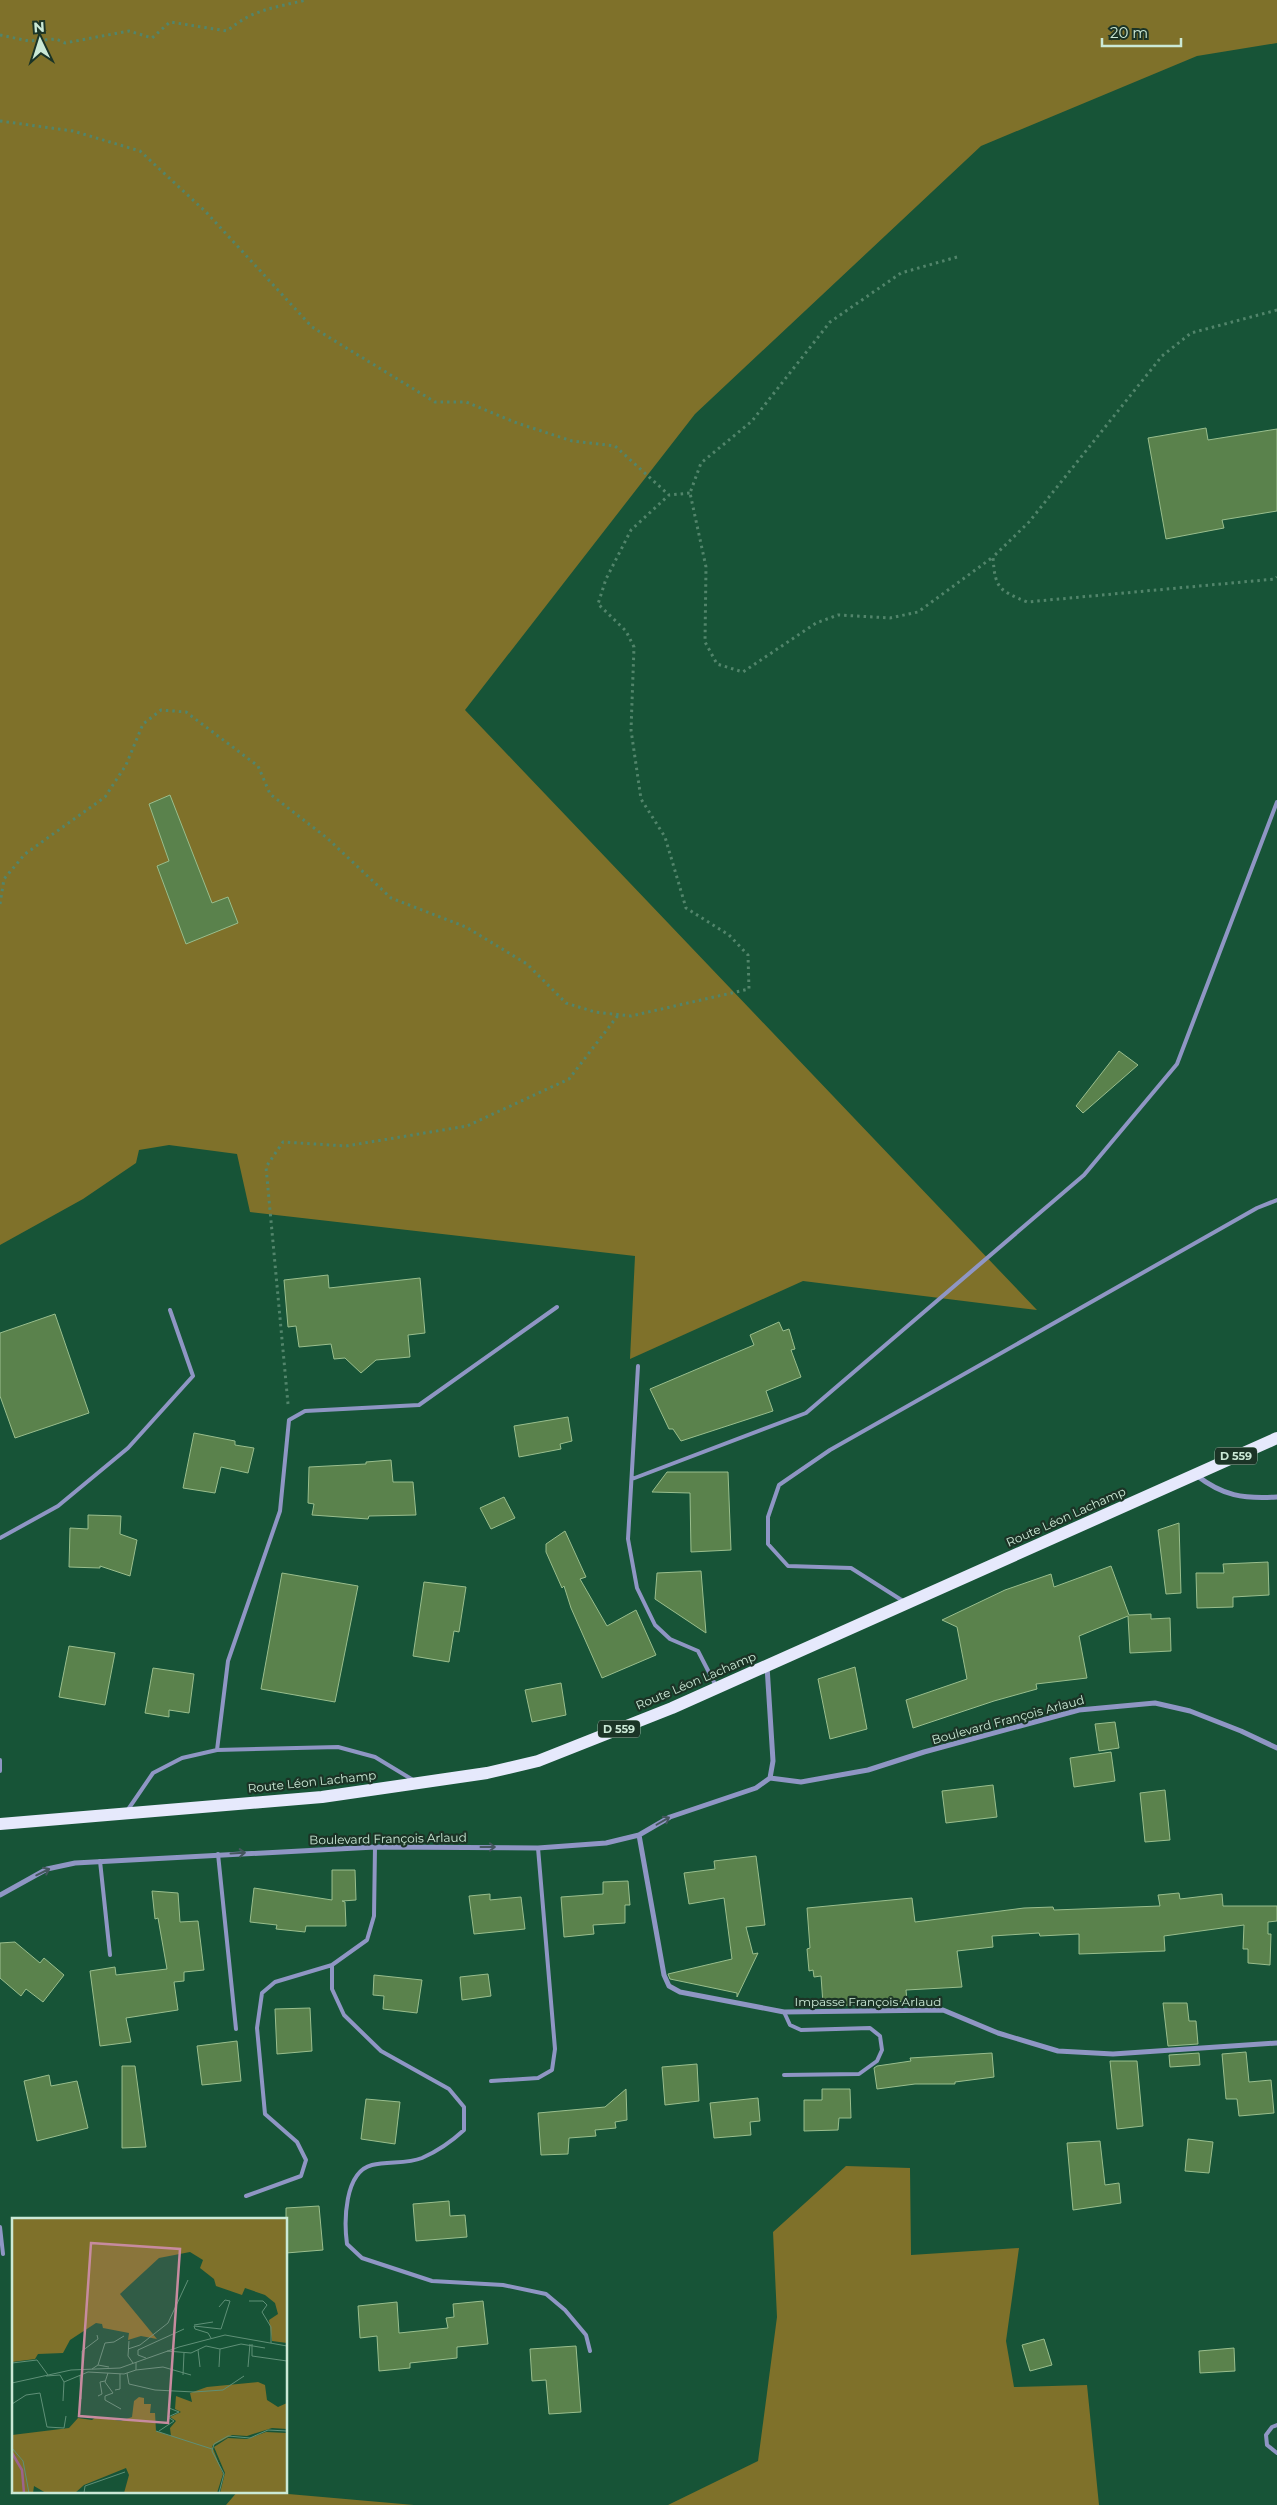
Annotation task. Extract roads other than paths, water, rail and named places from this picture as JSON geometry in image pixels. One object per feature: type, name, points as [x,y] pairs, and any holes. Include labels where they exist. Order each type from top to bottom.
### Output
[{"type":"main road","name":"Route Léon Lachamp","points":[[0,1824],[322,1797],[487,1773],[538,1761],[717,1688],[1277,1438]]},
{"type":"street","points":[[1194,1474],[1214,1489],[1230,1495],[1270,1498],[1277,1495]]},
{"type":"street","points":[[767,1666],[773,1761],[770,1778]]},
{"type":"street","name":"Boulevard François Arlaud","points":[[0,1895],[46,1869],[75,1862],[375,1847],[538,1848],[606,1844],[639,1836],[670,1817],[756,1788],[770,1778],[802,1782],[868,1770],[924,1752],[1079,1710],[1155,1703],[1190,1711],[1241,1731],[1277,1748]]},
{"type":"street","name":"Impasse François Arlaud","points":[[639,1836],[664,1975],[669,1986],[680,1992],[784,2012],[943,2010],[998,2033],[1058,2051],[1114,2054],[1277,2043]]},
{"type":"lane","points":[[632,1479],[806,1413],[1084,1175],[1177,1064],[1277,802]]},
{"type":"lane","points":[[907,1603],[851,1568],[788,1566],[768,1544],[768,1517],[779,1484],[847,1441],[1257,1208],[1277,1200]]},
{"type":"lane","points":[[217,1750],[228,1661],[280,1511],[289,1420],[305,1411],[418,1405],[557,1307]]},
{"type":"lane","points":[[0,1538],[58,1506],[128,1448],[193,1376],[170,1310]]},
{"type":"lane","points":[[638,1366],[628,1539],[637,1588],[654,1625],[670,1639],[698,1651],[717,1688]]},
{"type":"lane","points":[[125,1814],[153,1773],[182,1758],[217,1750],[338,1747],[375,1757],[419,1784]]},
{"type":"lane","points":[[0,1760],[0,1771]]},
{"type":"lane","points":[[246,2196],[301,2176],[306,2160],[297,2142],[265,2114],[257,2028],[262,1993],[275,1982],[332,1965],[367,1940],[374,1916],[375,1847]]},
{"type":"lane","points":[[491,2081],[538,2078],[552,2070],[555,2049],[538,1848]]},
{"type":"lane","points":[[218,1854],[236,2029]]},
{"type":"lane","points":[[100,1861],[110,1955]]},
{"type":"lane","points":[[332,1965],[332,1990],[344,2015],[381,2052],[449,2089],[464,2107],[464,2130],[450,2144],[421,2159],[370,2165],[355,2178],[350,2191],[345,2223],[347,2244],[362,2258],[432,2281],[503,2285],[546,2294],[565,2310],[586,2335],[590,2351]]},
{"type":"lane","points":[[784,2012],[790,2026],[801,2030],[870,2028],[880,2036],[882,2050],[877,2062],[859,2074],[784,2074]]},
{"type":"lane","points":[[0,2227],[3,2254]]},
{"type":"lane","points":[[1277,2425],[1272,2427],[1266,2436],[1268,2445],[1277,2453]]}]
